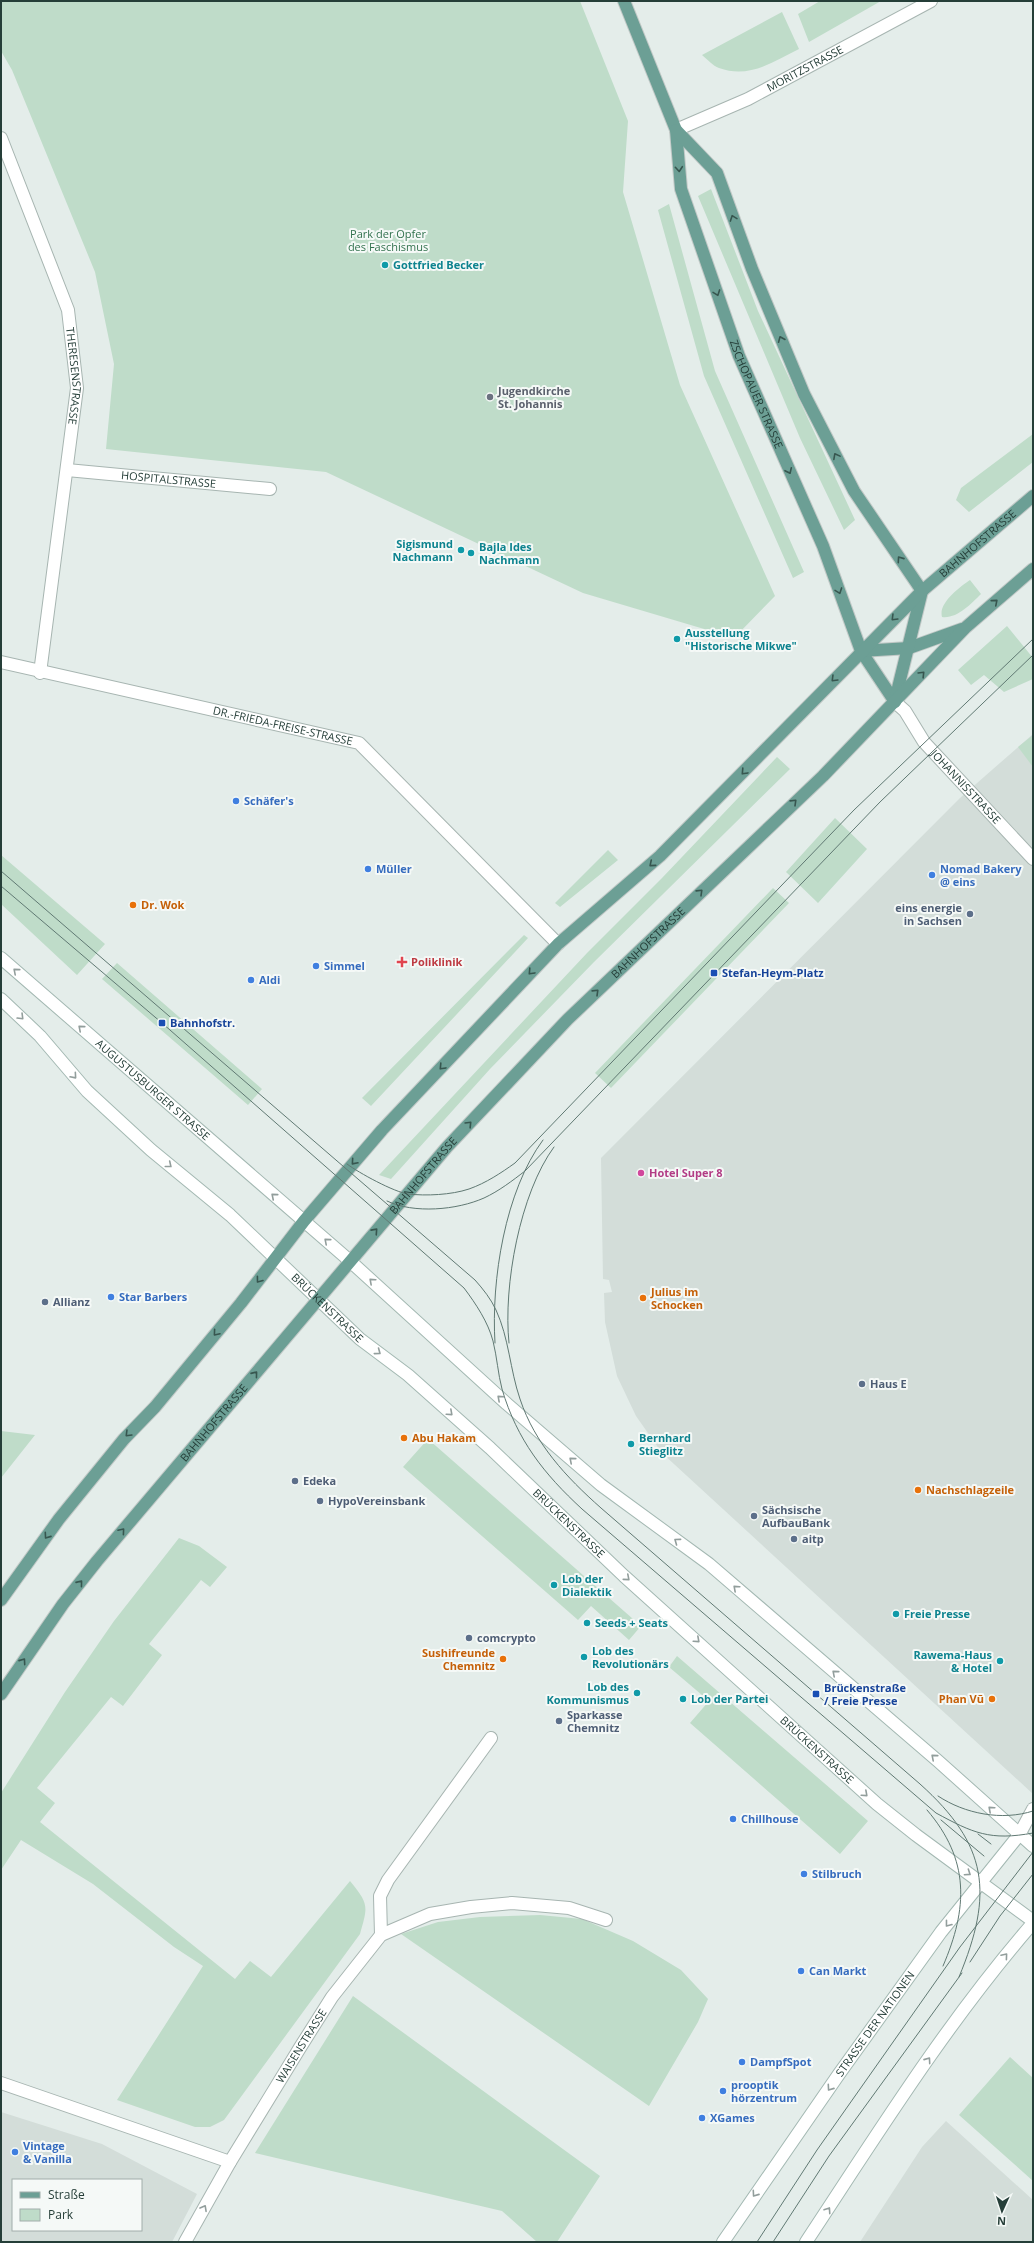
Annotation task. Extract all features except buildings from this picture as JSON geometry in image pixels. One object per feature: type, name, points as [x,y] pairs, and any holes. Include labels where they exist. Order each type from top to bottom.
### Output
[{"type":"main road","name":"ZSCHOPAUER STRASSE","points":[[624,1],[676,130],[681,190],[739,356],[823,546],[861,651],[895,702]]},
{"type":"main road","name":"MORITZSTRASSE","points":[[676,130],[748,99],[931,1]]},
{"type":"main road","name":"ZSCHOPAUER STRASSE","points":[[676,130],[717,173],[752,270],[804,394],[854,491],[922,591]]},
{"type":"main road","name":"THERESENSTRASSE","points":[[1,138],[68,310],[77,388],[40,672]]},
{"type":"main road","name":"HOSPITALSTRASSE","points":[[67,470],[270,489]]},
{"type":"main road","name":"BAHNHOFSTRASSE","points":[[1,1600],[64,1513],[124,1438],[160,1401],[304,1221],[382,1130],[558,944],[660,856],[922,591],[1033,496]]},
{"type":"main road","name":"BAHNHOFSTRASSE","points":[[1,1694],[63,1604],[97,1561],[447,1147],[568,1019],[823,776],[965,628],[1033,569]]},
{"type":"main road","name":"BAHNHOFSTRASSE","points":[[895,702],[922,591]]},
{"type":"main road","name":"BAHNHOFSTRASSE","points":[[861,651],[909,648],[965,628]]},
{"type":"main road","name":"DR.-FRIEDA-FREISE-STRASSE","points":[[1,662],[359,743],[558,944]]},
{"type":"main road","name":"JOHANNISSTRASSE","points":[[895,702],[905,711],[924,742],[1033,859]]},
{"type":"main road","name":"AUGUSTUSBURGER STRASSE","points":[[1,958],[304,1221]]},
{"type":"main road","points":[[1,999],[40,1036],[88,1091],[151,1150],[230,1215],[276,1257]]},
{"type":"main road","points":[[304,1221],[507,1404],[595,1480],[709,1564],[938,1761],[1033,1846]]},
{"type":"main road","name":"BRÜCKENSTRASSE","points":[[276,1257],[360,1339],[408,1375],[490,1448],[624,1576],[877,1804],[1033,1922]]},
{"type":"main road","points":[[381,1935],[380,1896],[388,1880],[491,1738]]},
{"type":"main road","name":"STRASSE DER NATIONEN","points":[[723,2242],[839,2074],[941,1932],[1019,1835],[1033,1809]]},
{"type":"main road","name":"WAISENSTRASSE","points":[[185,2242],[230,2162],[332,1997],[381,1935],[430,1914],[471,1907],[512,1903],[569,1908],[606,1920]]},
{"type":"main road","points":[[806,2242],[906,2092],[982,1984],[1033,1922]]},
{"type":"main road","points":[[1,2083],[230,2162]]},
{"type":"shaded area","points":[[1033,734],[1033,1794],[662,1453],[636,1416],[617,1376],[605,1322],[604,1293],[612,1292],[609,1280],[603,1279],[601,1158],[960,798]]},
{"type":"shaded area","points":[[1,2112],[102,2144],[197,2194],[172,2242],[1,2242]]},
{"type":"shaded area","points":[[946,2121],[1033,2200],[1033,2242],[860,2242],[922,2147]]},
{"type":"green space","name":"Park der Opfer des Faschismus","points":[[1,1],[580,1],[628,121],[623,192],[680,385],[775,596],[738,634],[731,637],[583,593],[326,472],[106,449],[114,364],[95,272],[12,70],[1,51]]},
{"type":"green space","points":[[820,1],[881,1],[809,42],[798,14]]},
{"type":"green space","points":[[782,12],[799,49],[760,68],[740,72],[719,68],[702,55]]},
{"type":"green space","points":[[711,189],[758,311],[855,520],[844,530],[800,438],[698,196]]},
{"type":"green space","points":[[669,204],[715,371],[804,572],[793,578],[704,376],[658,210]]},
{"type":"green space","points":[[1033,434],[1033,462],[969,512],[956,500],[961,488]]},
{"type":"green space","points":[[970,580],[981,594],[968,606],[953,616],[942,617],[943,606],[946,601]]},
{"type":"green space","points":[[1007,626],[1033,658],[1033,679],[1004,692],[984,675],[971,685],[958,670]]},
{"type":"green space","points":[[1033,735],[1033,767],[1018,747]]},
{"type":"green space","points":[[777,757],[790,769],[594,962],[490,1069],[391,1179],[379,1175],[587,953],[662,878]]},
{"type":"green space","points":[[835,818],[867,849],[818,903],[786,872]]},
{"type":"green space","points":[[608,850],[618,860],[560,907],[555,903]]},
{"type":"green space","points":[[1,855],[105,944],[77,975],[1,904]]},
{"type":"green space","points":[[773,888],[789,903],[611,1088],[595,1073]]},
{"type":"green space","points":[[524,935],[528,938],[371,1106],[362,1098]]},
{"type":"green space","points":[[117,963],[262,1089],[248,1105],[102,979]]},
{"type":"green space","points":[[1,1431],[35,1435],[1,1478]]},
{"type":"green space","points":[[428,1439],[641,1626],[629,1640],[591,1606],[578,1620],[403,1467]]},
{"type":"green space","points":[[179,1538],[199,1546],[227,1567],[210,1587],[201,1580],[149,1644],[162,1655],[123,1706],[111,1697],[37,1788],[55,1803],[40,1822],[235,1979],[250,1961],[271,1977],[350,1881],[364,1900],[365,1906],[360,1934],[224,2120],[210,2127],[195,2127],[117,2100],[203,1966],[174,1947],[93,1884],[21,1840],[1,1870],[1,1793],[65,1692],[114,1621]]},
{"type":"green space","points":[[677,1656],[868,1821],[840,1854],[690,1723],[709,1701],[669,1667]]},
{"type":"green space","points":[[540,1915],[582,1919],[633,1941],[681,1970],[708,1999],[698,2022],[649,2106],[401,1934],[438,1922],[480,1917]]},
{"type":"green space","points":[[353,1996],[600,2176],[557,2242],[537,2242],[502,2211],[255,2153]]},
{"type":"green space","points":[[1010,2057],[1033,2078],[1033,2181],[959,2115]]},
{"type":"tram line","points":[[347,1164],[368,1177],[402,1193],[430,1195],[454,1193],[475,1187],[499,1174],[515,1163],[854,810],[1033,639]]},
{"type":"tram line","points":[[387,1201],[410,1208],[449,1208],[484,1198],[505,1186],[525,1171],[880,802],[1033,655]]},
{"type":"tram line","points":[[1,871],[475,1280],[492,1302],[496,1310],[504,1332],[517,1388],[526,1415],[543,1445],[564,1472],[601,1508],[920,1784],[943,1806],[960,1828],[971,1850],[978,1872],[980,1895],[977,1920],[970,1947],[959,1977]]},
{"type":"tram line","points":[[1,886],[162,1023],[464,1288],[481,1313],[491,1334],[502,1389],[515,1424],[533,1455],[544,1469],[582,1509],[936,1813],[961,1826],[982,1834],[1005,1836],[1033,1833]]},
{"type":"tram line","points":[[495,1343],[495,1292],[503,1237],[519,1184],[530,1161],[543,1140]]},
{"type":"tram line","points":[[509,1343],[509,1295],[516,1241],[523,1214],[532,1189],[542,1166],[554,1147]]},
{"type":"tram line","points":[[938,1796],[960,1807],[984,1814],[1009,1815],[1033,1811]]},
{"type":"tram line","points":[[927,1810],[941,1829],[951,1847],[958,1866],[960,1885],[960,1904],[957,1924],[943,1966]]},
{"type":"tram line","points":[[941,1820],[984,1856]]},
{"type":"tram line","points":[[978,1834],[991,1844]]},
{"type":"tram line","points":[[757,2242],[817,2150],[960,1947],[1033,1852]]},
{"type":"tram line","points":[[970,1962],[1000,1916],[1033,1874]]},
{"type":"tram line","points":[[773,2242],[829,2156],[962,1973]]},
{"type":"place","name":"Gottfried Becker","points":[[385,265]]},
{"type":"place","name":"Jugendkirche St. Johannis","points":[[490,397]]},
{"type":"place","name":"Sigismund Nachmann","points":[[461,550]]},
{"type":"place","name":"Bajla Ides Nachmann","points":[[471,553]]},
{"type":"place","name":"Ausstellung \"Historische Mikwe\"","points":[[677,639]]},
{"type":"place","name":"Schäfer's","points":[[236,801]]},
{"type":"place","name":"Müller","points":[[368,869]]},
{"type":"place","name":"Nomad Bakery @ eins","points":[[932,875]]},
{"type":"place","name":"Dr. Wok","points":[[133,905]]},
{"type":"place","name":"eins energie in Sachsen","points":[[970,914]]},
{"type":"place","name":"Poliklinik","points":[[402,962]]},
{"type":"place","name":"Simmel","points":[[316,966]]},
{"type":"place","name":"Stefan-Heym-Platz","points":[[714,973]]},
{"type":"place","name":"Aldi","points":[[251,980]]},
{"type":"place","name":"Bahnhofstr.","points":[[162,1023]]},
{"type":"place","name":"Hotel Super 8","points":[[641,1173]]},
{"type":"place","name":"Star Barbers","points":[[111,1297]]},
{"type":"place","name":"Julius im Schocken","points":[[643,1298]]},
{"type":"place","name":"Allianz","points":[[45,1302]]},
{"type":"place","name":"Haus E","points":[[862,1384]]},
{"type":"place","name":"Abu Hakam","points":[[404,1438]]},
{"type":"place","name":"Bernhard Stieglitz","points":[[631,1444]]},
{"type":"place","name":"Edeka","points":[[295,1481]]},
{"type":"place","name":"Nachschlagzeile","points":[[918,1490]]},
{"type":"place","name":"HypoVereinsbank","points":[[320,1501]]},
{"type":"place","name":"Sächsische AufbauBank","points":[[754,1516]]},
{"type":"place","name":"aitp","points":[[794,1539]]},
{"type":"place","name":"Lob der Dialektik","points":[[554,1585]]},
{"type":"place","name":"Freie Presse","points":[[896,1614]]},
{"type":"place","name":"Seeds + Seats","points":[[587,1623]]},
{"type":"place","name":"comcrypto","points":[[469,1638]]},
{"type":"place","name":"Lob des Revolutionärs","points":[[584,1657]]},
{"type":"place","name":"Sushifreunde Chemnitz","points":[[503,1659]]},
{"type":"place","name":"Rawema-Haus & Hotel","points":[[1000,1661]]},
{"type":"place","name":"Lob des Kommunismus","points":[[637,1693]]},
{"type":"place","name":"Brückenstraße / Freie Presse","points":[[816,1694]]},
{"type":"place","name":"Lob der Partei","points":[[683,1699]]},
{"type":"place","name":"Phan Vū","points":[[992,1699]]},
{"type":"place","name":"Sparkasse Chemnitz","points":[[559,1721]]},
{"type":"place","name":"Chillhouse","points":[[733,1819]]},
{"type":"place","name":"Stilbruch","points":[[804,1874]]},
{"type":"place","name":"Can Markt","points":[[801,1971]]},
{"type":"place","name":"DampfSpot","points":[[742,2062]]},
{"type":"place","name":"prooptik hörzentrum","points":[[723,2091]]},
{"type":"place","name":"XGames","points":[[702,2118]]},
{"type":"place","name":"Vintage & Vanilla","points":[[15,2152]]}]
